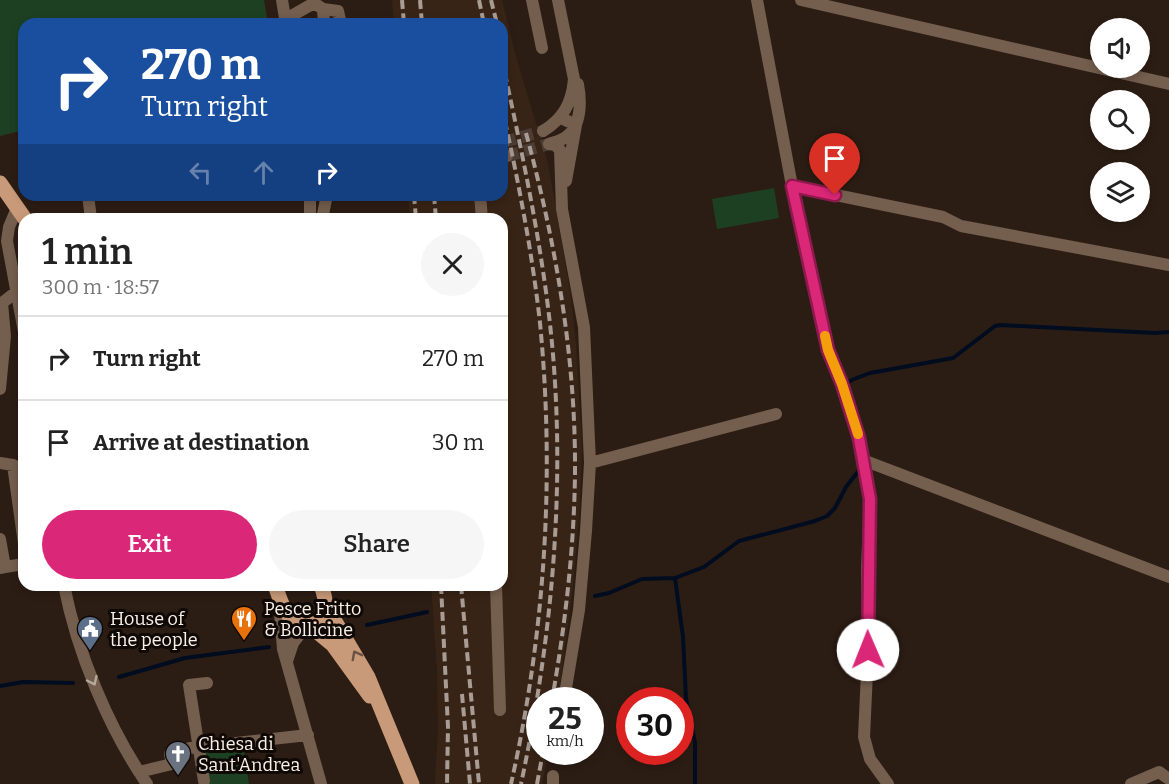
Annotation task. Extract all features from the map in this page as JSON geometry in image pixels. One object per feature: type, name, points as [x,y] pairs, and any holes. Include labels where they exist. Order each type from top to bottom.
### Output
[{"type":"main road","points":[[0,183],[20,213]]},
{"type":"main road","points":[[276,591],[279,601],[292,619],[298,624],[308,626],[333,645],[361,685],[380,707]]},
{"type":"main road","points":[[322,591],[326,606],[357,656],[374,689],[412,784]]},
{"type":"main road","points":[[308,626],[322,620],[326,606]]},
{"type":"street","points":[[282,0],[285,18]]},
{"type":"street","points":[[532,0],[542,48]]},
{"type":"street","points":[[543,131],[561,118],[568,107],[573,88],[572,70],[558,0]]},
{"type":"street","points":[[757,0],[792,186],[828,350],[859,438],[870,499],[868,650],[864,737],[870,759],[888,784]]},
{"type":"street","points":[[801,0],[1169,84]]},
{"type":"street","points":[[291,18],[317,4],[338,11],[340,18]]},
{"type":"street","points":[[562,209],[580,103],[578,86],[572,70]]},
{"type":"street","points":[[561,118],[576,125]]},
{"type":"street","points":[[566,687],[579,610],[590,463],[584,327],[562,209],[560,150],[555,145],[549,144],[566,138],[576,125]]},
{"type":"street","points":[[792,186],[943,217],[961,226],[1169,265]]},
{"type":"street","points":[[18,217],[9,227],[7,241],[18,300]]},
{"type":"street","points":[[0,389],[5,336],[2,303],[16,292]]},
{"type":"street","points":[[590,463],[776,414]]},
{"type":"street","points":[[863,460],[1169,577]]},
{"type":"street","points":[[0,463],[13,465],[18,501]]},
{"type":"street","points":[[0,539],[2,567],[18,565]]},
{"type":"street","points":[[66,591],[89,675],[147,784]]},
{"type":"street","points":[[496,591],[500,710]]},
{"type":"street","points":[[279,601],[280,636],[321,784]]},
{"type":"street","points":[[287,661],[293,644],[308,626]]},
{"type":"street","points":[[204,781],[189,685],[207,682]]},
{"type":"street","points":[[139,772],[172,764],[170,754],[198,747],[308,735]]},
{"type":"street","points":[[1131,784],[1166,773]]},
{"type":"shaded area","points":[[392,0],[502,0],[506,18],[394,18]]},
{"type":"shaded area","points":[[508,24],[548,163],[570,291],[576,345],[582,447],[580,506],[573,586],[560,687],[526,687],[526,765],[546,765],[542,784],[435,784],[438,730],[437,667],[431,591],[508,591],[508,213],[410,213],[408,201],[508,201]]},
{"type":"green space","points":[[0,0],[264,0],[267,18],[18,18],[18,132],[0,136]]},
{"type":"green space","points":[[774,188],[779,218],[717,229],[712,199]]},
{"type":"green space","points":[[243,745],[249,784],[205,784],[201,751]]},
{"type":"waterway","points":[[843,385],[870,373],[953,358],[995,326],[1000,325],[1169,332]]},
{"type":"waterway","points":[[595,596],[609,593],[642,579],[675,578],[704,567],[739,541],[827,516],[835,508],[846,487],[860,469]]},
{"type":"waterway","points":[[675,578],[683,637],[686,699],[695,743],[695,784]]},
{"type":"waterway","points":[[367,625],[427,612]]},
{"type":"waterway","points":[[119,677],[185,658],[269,647]]},
{"type":"waterway","points":[[0,686],[23,682],[73,683]]},
{"type":"tunnel","points":[[508,141],[543,131]]},
{"type":"tunnel","points":[[508,156],[549,144]]},
{"type":"railway","points":[[402,0],[404,18]]},
{"type":"railway","points":[[420,0],[422,18]]},
{"type":"railway","points":[[479,0],[483,18]]},
{"type":"railway","points":[[491,0],[496,18]]},
{"type":"railway","points":[[508,89],[546,291],[555,382],[557,439],[557,497],[549,612],[521,784]]},
{"type":"railway","points":[[526,133],[555,259],[572,388],[575,474],[571,559],[554,687]]},
{"type":"railway","points":[[508,134],[537,296],[547,439],[544,555],[539,612],[523,727],[511,784]]},
{"type":"railway","points":[[414,201],[416,213]]},
{"type":"railway","points":[[434,201],[436,213]]},
{"type":"railway","points":[[441,591],[448,727],[447,784]]},
{"type":"railway","points":[[462,591],[479,784]]},
{"type":"railway","points":[[462,694],[470,784]]},
{"type":"railway","points":[[537,784],[541,765]]},
{"type":"slow traffic","points":[[825,336],[858,434]]},
{"type":"place","name":"Pesce Fritto & Bollicine","points":[[244,642]]},
{"type":"place","name":"House of the people","points":[[90,652]]},
{"type":"place","name":"Chiesa di Sant'Andrea","points":[[178,777]]},
{"type":"route","points":[[835,195],[792,186],[828,350],[842,384],[859,438],[870,499],[867,569],[868,650]]}]
